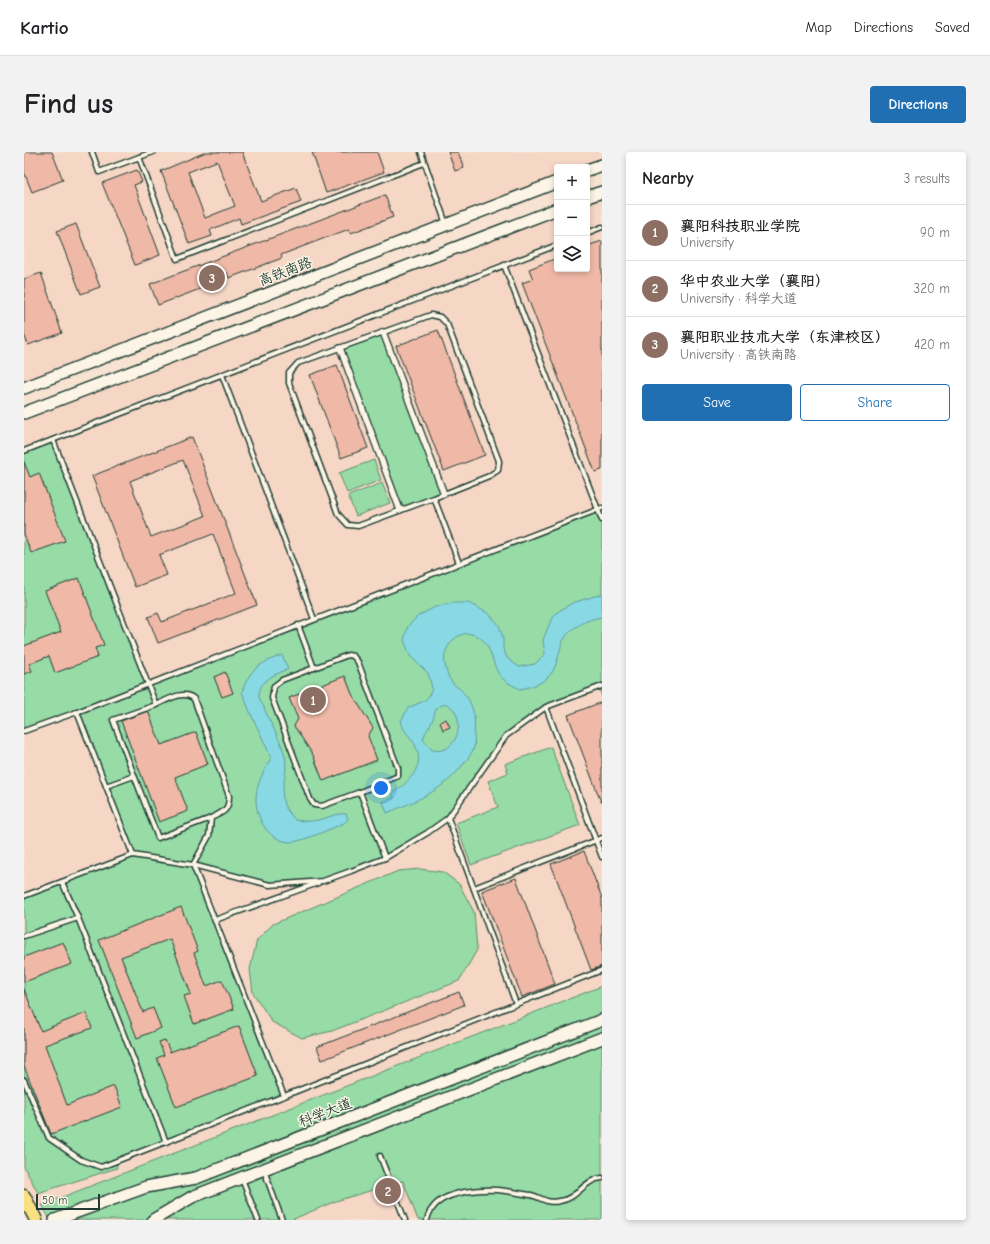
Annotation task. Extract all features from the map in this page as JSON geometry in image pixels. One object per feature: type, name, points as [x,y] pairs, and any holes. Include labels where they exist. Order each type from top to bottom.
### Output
[{"type":"main road","points":[[590,169],[602,165]]},
{"type":"main road","name":"高铁南路","points":[[24,388],[554,183]]},
{"type":"main road","points":[[590,196],[602,192]]},
{"type":"main road","points":[[24,414],[554,210]]},
{"type":"main road","name":"科学大道","points":[[55,1220],[146,1187],[196,1178],[602,1020]]},
{"type":"main road","points":[[153,1220],[192,1197],[602,1038]]},
{"type":"main road","points":[[24,1196],[36,1220]]},
{"type":"street","points":[[384,332],[444,494]]},
{"type":"street","points":[[340,348],[400,510]]},
{"type":"lane","points":[[92,152],[99,172],[153,152]]},
{"type":"lane","points":[[421,152],[446,225]]},
{"type":"lane","points":[[139,157],[177,259],[424,163]]},
{"type":"lane","points":[[590,232],[602,227]]},
{"type":"lane","points":[[24,451],[554,246]]},
{"type":"lane","points":[[504,265],[600,508],[602,520]]},
{"type":"lane","points":[[431,315],[440,317],[447,324],[499,461],[498,470],[489,476],[358,526],[348,525],[338,514],[289,384],[289,373],[298,363],[340,348],[431,315]]},
{"type":"lane","points":[[222,374],[314,619]]},
{"type":"lane","points":[[52,440],[156,705]]},
{"type":"lane","points":[[434,498],[459,563]]},
{"type":"lane","points":[[24,731],[77,712],[148,683],[600,508]]},
{"type":"lane","points":[[298,625],[314,668]]},
{"type":"lane","points":[[348,655],[353,656],[358,662],[398,768],[398,776],[360,792],[322,806],[314,805],[310,799],[272,698],[274,686],[282,680],[348,655]]},
{"type":"lane","points":[[214,920],[385,858],[448,818],[506,736],[546,707],[602,686]]},
{"type":"lane","points":[[182,695],[190,695],[194,699],[229,796],[229,806],[223,812],[211,818],[158,838],[134,776],[113,720],[182,695]]},
{"type":"lane","points":[[546,707],[602,857]]},
{"type":"lane","points":[[77,712],[133,855]]},
{"type":"lane","points":[[106,786],[134,776]]},
{"type":"lane","points":[[360,792],[385,858]]},
{"type":"lane","points":[[211,818],[209,836],[193,865],[284,1096]]},
{"type":"lane","points":[[448,818],[516,1004]]},
{"type":"lane","points":[[474,888],[602,838]]},
{"type":"lane","points":[[24,896],[133,855],[193,865],[270,885],[323,881]]},
{"type":"lane","points":[[62,882],[78,918],[166,1142]]},
{"type":"lane","points":[[24,936],[78,918]]},
{"type":"lane","points":[[24,1080],[49,1138],[81,1160],[101,1167],[602,970]]},
{"type":"lane","points":[[380,1156],[405,1220]]},
{"type":"lane","points":[[264,1170],[282,1220]]},
{"type":"lane","points":[[242,1178],[258,1220]]},
{"type":"lane","points":[[426,1220],[432,1208],[442,1200],[456,1194],[479,1190],[505,1190],[533,1196],[546,1202],[561,1201],[573,1196],[588,1183],[602,1178]]},
{"type":"shaded area","points":[[24,152],[602,152],[602,165],[590,167],[590,164],[554,164],[554,183],[24,388]]},
{"type":"shaded area","points":[[602,192],[602,986],[30,1209],[24,1196],[24,414],[554,210],[554,272],[590,272],[590,196]]},
{"type":"shaded area","points":[[403,1181],[602,1220],[291,1220],[336,1201]]},
{"type":"green space","points":[[383,332],[444,494],[400,510],[340,348]]},
{"type":"green space","points":[[53,440],[148,683],[598,509],[602,520],[602,697],[599,687],[546,707],[506,736],[448,818],[385,858],[323,881],[270,885],[193,866],[284,1096],[116,1161],[117,1168],[38,1193],[24,1167],[24,896],[133,855],[77,712],[24,731],[24,451]]},
{"type":"green space","points":[[374,460],[381,480],[347,493],[339,473]]},
{"type":"green space","points":[[382,483],[390,503],[356,516],[348,496]]},
{"type":"green space","points":[[551,747],[580,825],[471,865],[456,823],[498,807],[488,781],[508,773],[505,764]]},
{"type":"green space","points":[[420,869],[443,872],[459,884],[474,912],[477,950],[459,981],[332,1031],[302,1038],[272,1022],[253,993],[250,969],[257,940],[273,924],[398,871]]},
{"type":"green space","points":[[602,986],[602,1220],[418,1220],[403,1181],[336,1201],[291,1220],[50,1220],[42,1205]]},
{"type":"water","points":[[602,594],[602,617],[583,623],[572,630],[567,635],[561,646],[556,665],[550,675],[540,683],[532,686],[520,689],[502,678],[498,673],[487,646],[475,635],[462,634],[452,641],[445,653],[445,667],[453,684],[459,688],[470,703],[475,723],[473,750],[461,767],[445,783],[427,795],[387,813],[383,802],[394,798],[393,793],[412,777],[418,763],[417,748],[404,729],[401,721],[408,708],[424,701],[429,696],[432,688],[428,673],[410,656],[404,640],[408,626],[418,616],[435,607],[453,603],[468,603],[488,613],[499,625],[503,638],[503,648],[507,658],[519,667],[535,664],[545,654],[543,640],[549,625],[556,613],[572,603]],"holes":[[[447,704],[457,715],[457,733],[452,744],[447,748],[432,750],[423,739],[432,722],[437,708],[441,705]]]},
{"type":"water","points":[[282,655],[288,669],[274,675],[262,684],[259,695],[285,756],[286,768],[283,793],[284,805],[295,820],[315,821],[342,814],[346,814],[348,819],[344,823],[316,835],[294,842],[280,840],[272,835],[260,820],[256,802],[257,792],[259,783],[271,758],[242,692],[248,677],[256,668],[267,661]]},
{"type":"building","points":[[24,152],[52,152],[63,180],[32,192],[24,172]]},
{"type":"building","points":[[206,152],[242,152],[261,201],[296,188],[301,202],[241,224],[239,218],[210,230],[212,236],[189,244],[161,171]],"holes":[[[217,161],[235,206],[205,218],[188,172]]]},
{"type":"building","points":[[312,152],[377,152],[384,172],[326,193]]},
{"type":"building","points":[[448,152],[458,152],[464,168],[455,171]]},
{"type":"building","points":[[137,170],[142,182],[134,185],[160,255],[135,265],[102,183]]},
{"type":"building","points":[[385,195],[393,217],[351,233],[349,229],[281,255],[282,258],[229,278],[227,273],[198,284],[200,289],[158,305],[150,284]]},
{"type":"building","points":[[76,224],[100,287],[81,294],[57,231]]},
{"type":"building","points":[[602,241],[602,470],[595,472],[522,283],[533,279],[529,269],[554,259],[554,272],[590,272],[590,245]]},
{"type":"building","points":[[41,273],[62,333],[28,345],[24,334],[24,279]]},
{"type":"building","points":[[438,330],[485,455],[444,471],[396,346]]},
{"type":"building","points":[[337,365],[368,448],[341,458],[310,375]]},
{"type":"building","points":[[192,437],[257,605],[158,643],[148,617],[158,613],[162,622],[236,593],[213,534],[159,555],[167,575],[135,587],[92,476]],"holes":[[[183,460],[205,516],[151,537],[130,481]]]},
{"type":"building","points":[[24,462],[30,477],[39,473],[65,541],[31,553],[24,534]]},
{"type":"building","points":[[79,578],[104,645],[95,648],[98,657],[55,673],[49,656],[29,664],[32,671],[24,674],[24,646],[61,632],[45,591]]},
{"type":"building","points":[[225,672],[233,693],[222,697],[214,677]]},
{"type":"building","points":[[345,676],[352,694],[373,728],[368,736],[377,760],[323,781],[313,755],[294,726],[298,719],[289,698]]},
{"type":"building","points":[[602,702],[602,802],[601,802],[568,715]]},
{"type":"building","points":[[148,711],[161,745],[196,732],[208,764],[175,777],[188,811],[159,822],[121,721]]},
{"type":"building","points":[[446,719],[450,727],[443,730],[440,722]]},
{"type":"building","points":[[584,851],[602,898],[602,966],[591,970],[551,864]]},
{"type":"building","points":[[516,878],[555,984],[522,997],[482,891]]},
{"type":"building","points":[[181,907],[198,951],[194,953],[206,986],[222,980],[234,1009],[194,1024],[184,996],[191,994],[170,939],[121,957],[143,1012],[153,1008],[161,1028],[137,1038],[99,940]]},
{"type":"building","points":[[63,942],[72,964],[24,982],[24,957]]},
{"type":"building","points":[[24,989],[41,1031],[86,1013],[92,1028],[45,1045],[67,1105],[114,1086],[122,1107],[51,1134],[24,1066]]},
{"type":"building","points":[[459,992],[464,1005],[322,1060],[317,1047]]},
{"type":"building","points":[[239,1026],[258,1076],[176,1107],[157,1058],[164,1055],[159,1042],[165,1040],[170,1052]]},
{"type":"place","name":"襄阳职业技术大学（东津校区）","points":[[212,278]]},
{"type":"place","name":"襄阳科技职业学院","points":[[313,700]]},
{"type":"place","name":"华中农业大学（襄阳）","points":[[388,1191]]}]
